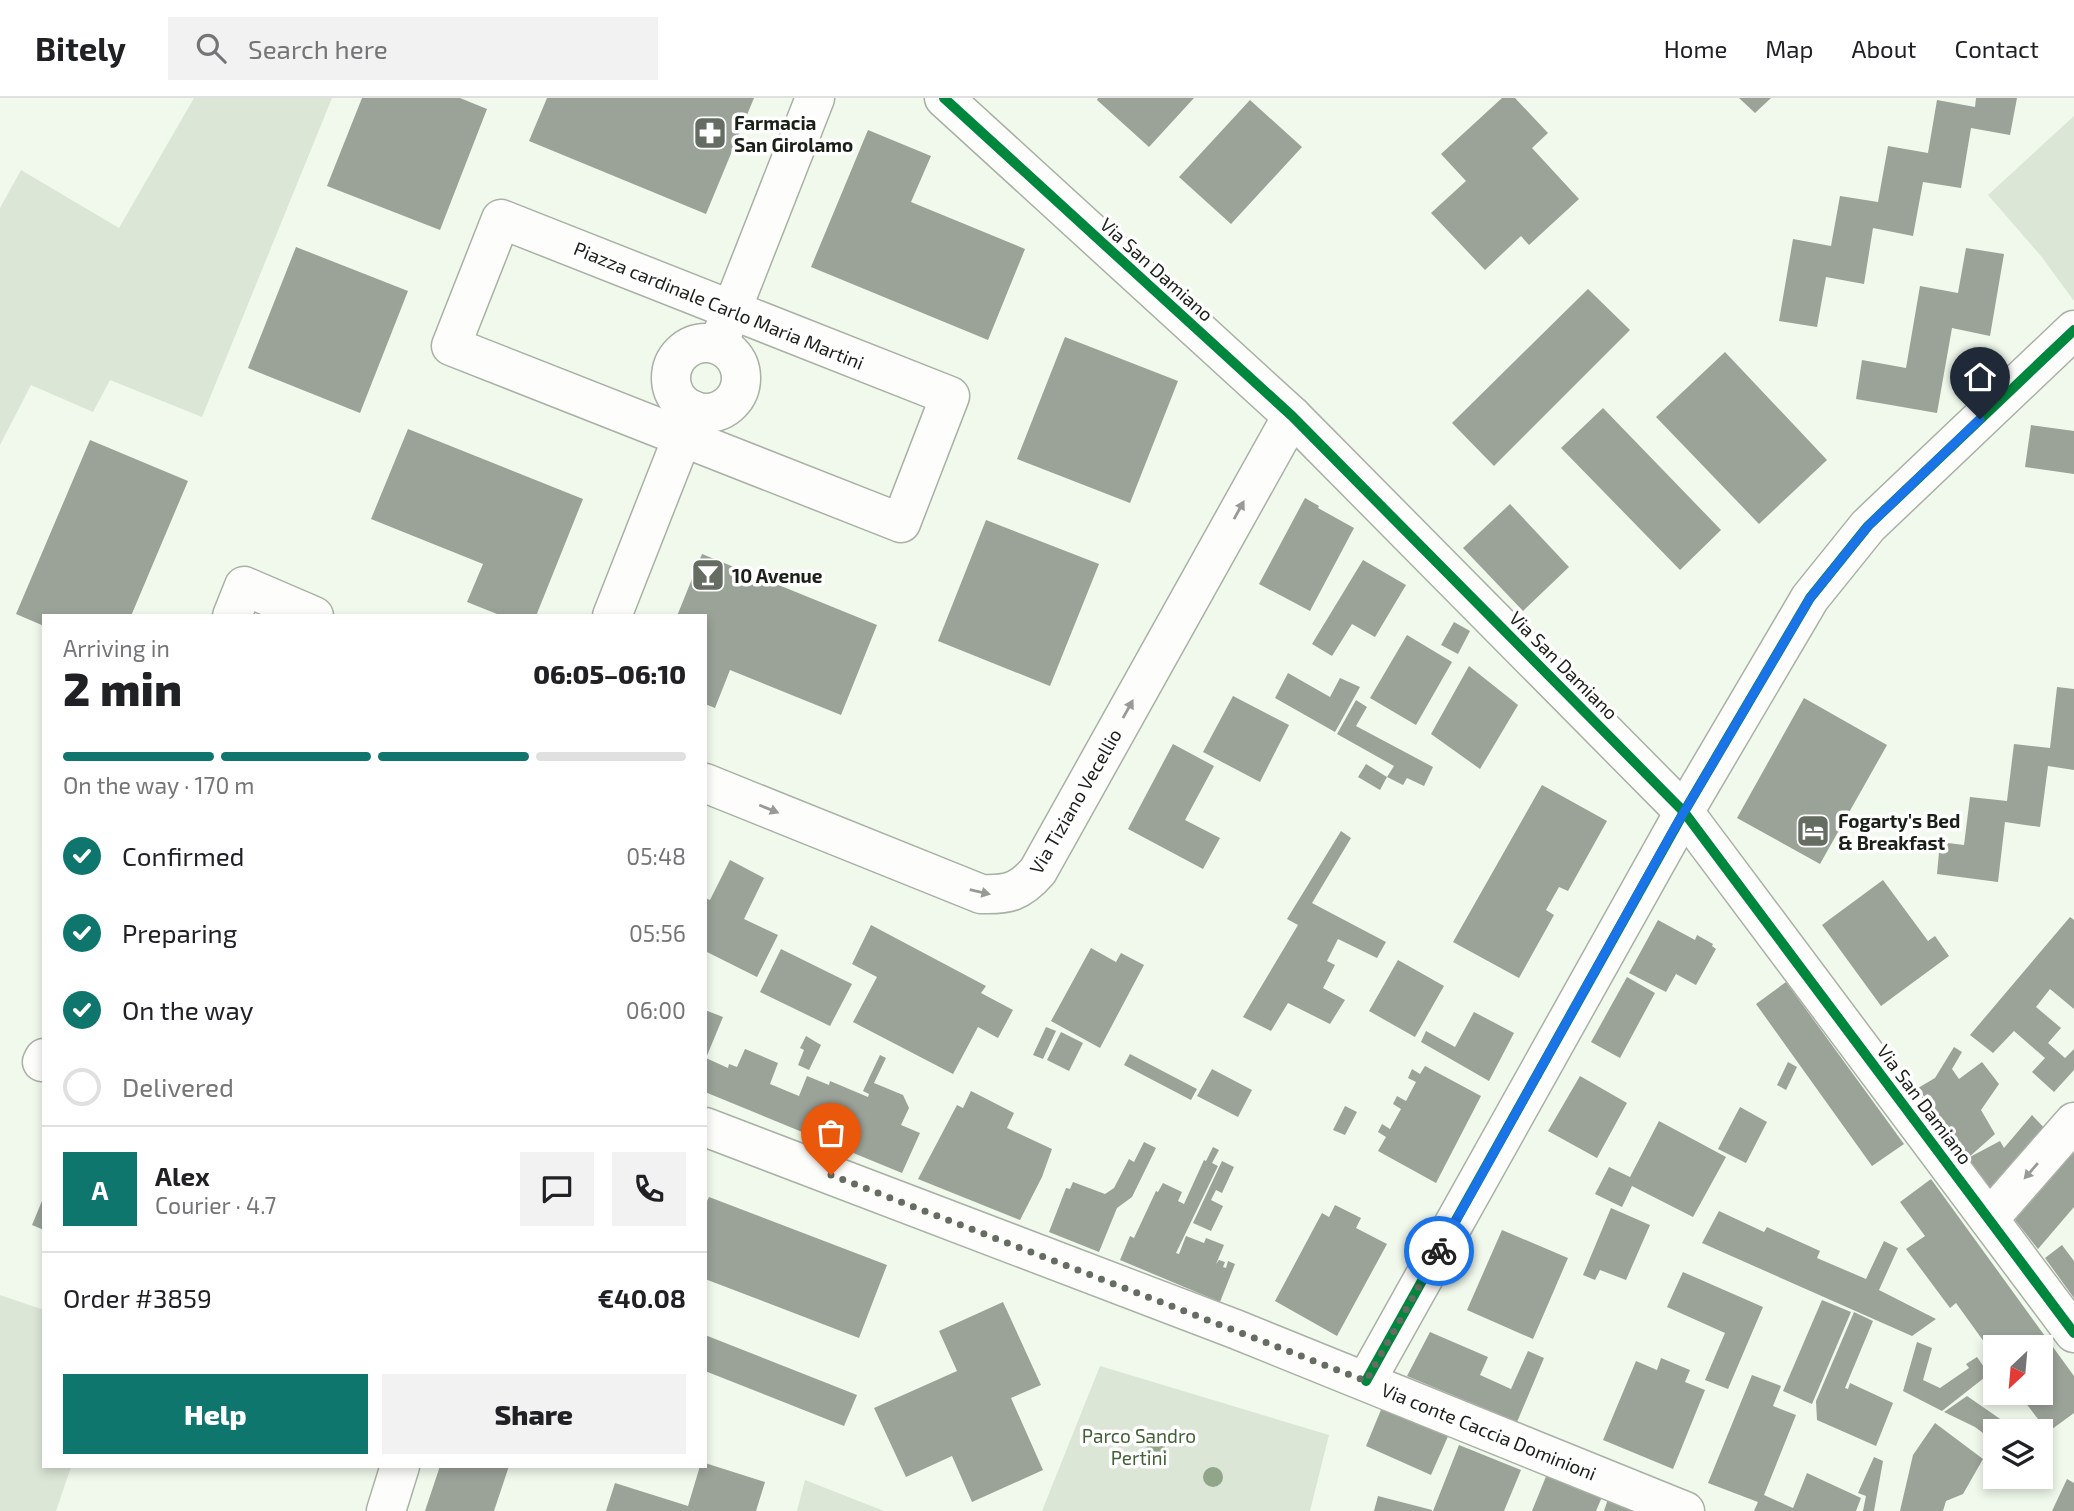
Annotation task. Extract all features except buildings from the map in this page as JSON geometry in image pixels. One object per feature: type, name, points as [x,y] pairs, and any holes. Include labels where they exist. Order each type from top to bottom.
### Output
[{"type":"street","points":[[613,614],[687,424],[683,405],[676,396],[671,376],[673,365],[679,356],[724,328],[815,98]]},
{"type":"street","name":"Via San Damiano","points":[[944,98],[1292,416],[1684,812],[2074,1333]]},
{"type":"street","name":"Piazza cardinale Carlo Maria Martini","points":[[501,219],[724,328],[950,396],[901,523],[687,424],[451,346],[501,219]]},
{"type":"street","points":[[687,424],[725,407],[738,391],[740,369],[724,328]]},
{"type":"street","points":[[1366,1381],[1684,812],[1810,598],[1868,526],[2074,330]]},
{"type":"street","name":"Via Tiziano Vecellio","points":[[707,784],[981,894],[1013,892],[1027,884],[1038,871],[1292,416]]},
{"type":"street","points":[[233,614],[244,586],[309,614]]},
{"type":"street","points":[[1989,1219],[2074,1122]]},
{"type":"street","name":"Via conte Caccia Dominioni","points":[[707,1128],[1366,1381],[1685,1511]]},
{"type":"street","points":[[386,1511],[399,1468]]},
{"type":"green space","points":[[194,98],[332,98],[202,417],[110,380],[93,412],[31,385],[0,445],[0,208],[21,170],[119,228]]},
{"type":"green space","points":[[2074,116],[2074,301],[2041,256],[1988,195]]},
{"type":"green space","points":[[0,1295],[42,1309],[42,1468],[71,1468],[56,1511],[0,1511]]},
{"type":"green space","name":"Parco Sandro Pertini","points":[[1100,1366],[1329,1435],[1310,1511],[1042,1511]]},
{"type":"green space","points":[[805,1480],[884,1511],[797,1511]]},
{"type":"cycle path","points":[[944,98],[1292,416],[1684,812],[2074,1333]]},
{"type":"cycle path","points":[[1366,1381],[1684,812],[1810,598],[1868,526],[2074,330]]},
{"type":"way so far","points":[[831,1175],[1366,1381],[1439,1251]]},
{"type":"place","name":"Farmacia San Girolamo","points":[[710,133]]},
{"type":"place","name":"10 Avenue","points":[[708,575]]},
{"type":"place","name":"Fogarty's Bed & Breakfast","points":[[1813,831]]},
{"type":"route","points":[[1439,1251],[1674,829],[1810,598],[1868,526],[1980,419]]}]
